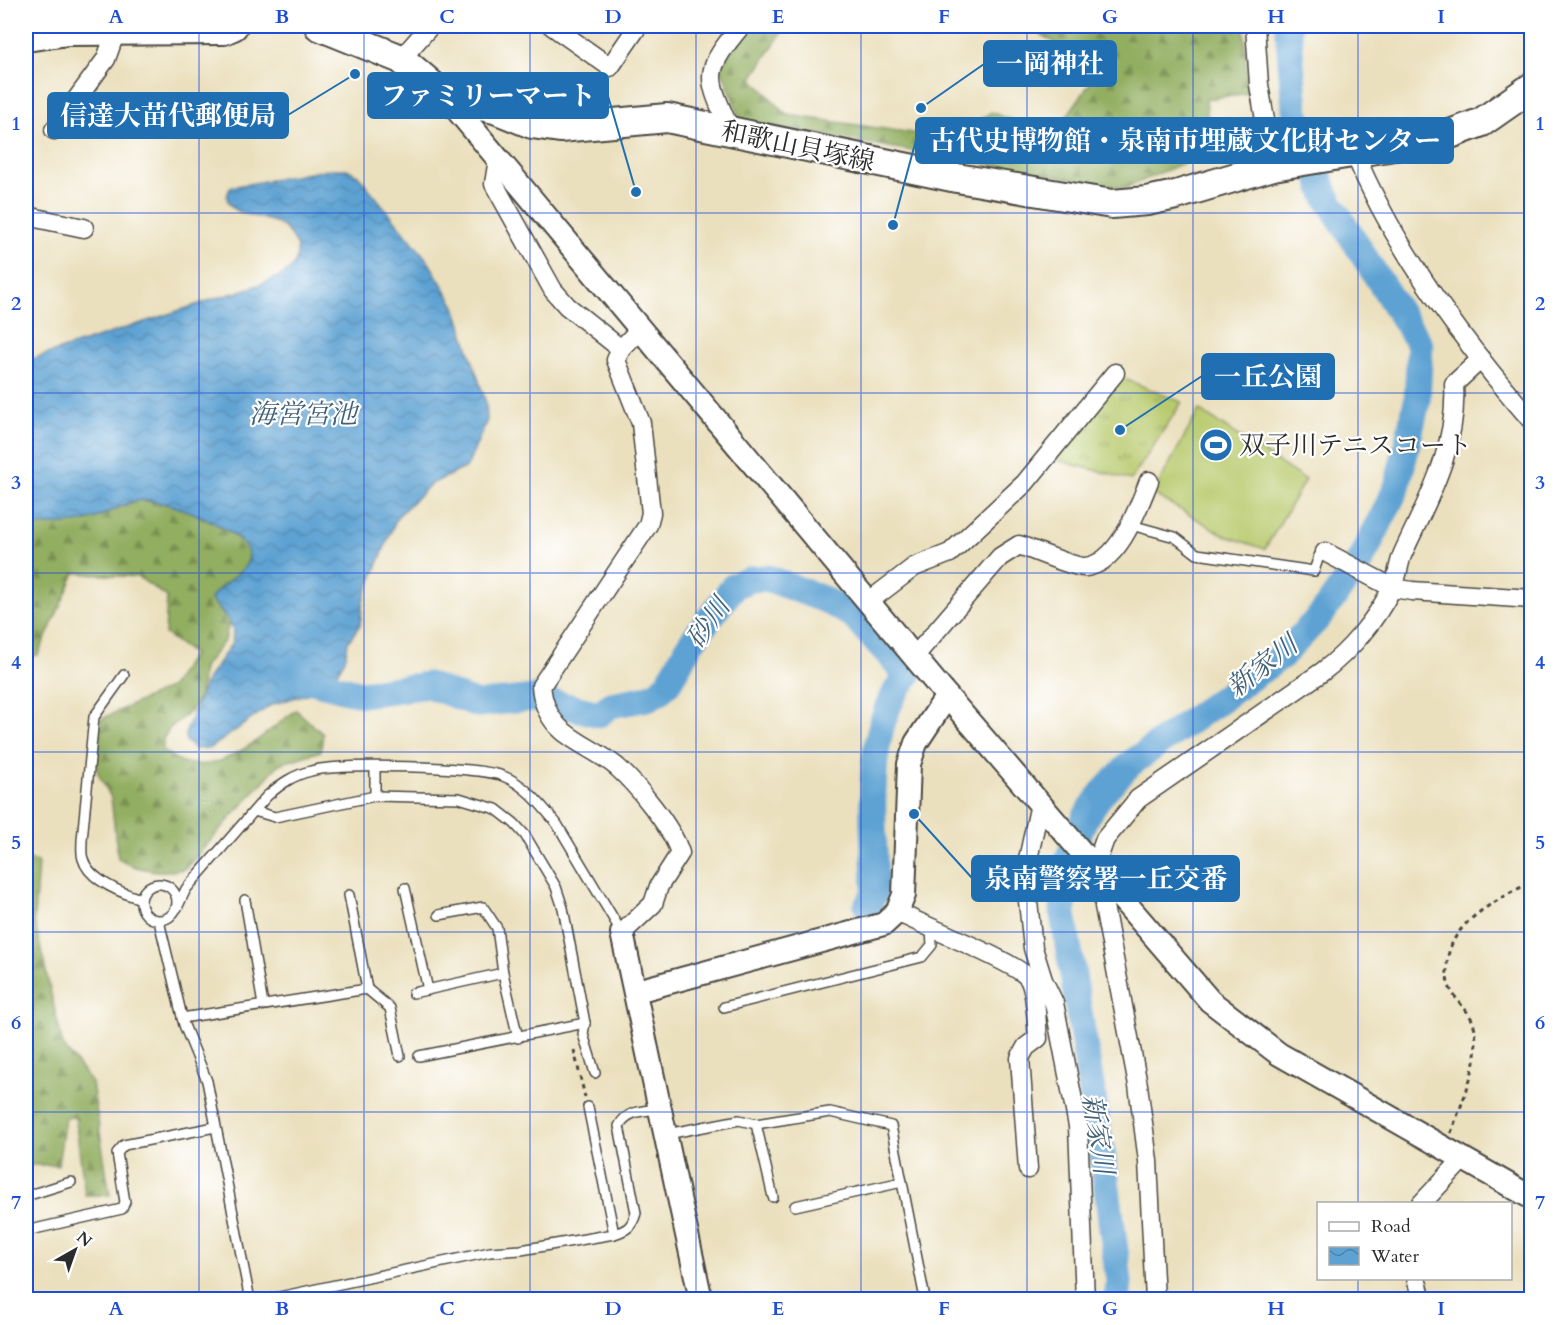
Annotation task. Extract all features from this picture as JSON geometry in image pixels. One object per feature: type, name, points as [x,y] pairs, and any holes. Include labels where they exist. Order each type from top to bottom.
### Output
[{"type":"main road","points":[[26,37],[68,31],[224,30],[233,26]]},
{"type":"main road","name":"和歌山貝塚線","points":[[319,26],[401,59],[448,99],[495,109],[532,124],[560,128],[667,118],[957,178],[1112,204],[1147,201],[1280,165],[1446,136],[1482,122],[1532,87]]},
{"type":"street","points":[[401,59],[430,26]]},
{"type":"street","points":[[552,26],[610,67],[638,26]]},
{"type":"street","points":[[730,132],[715,95],[711,70],[717,55],[741,26]]},
{"type":"street","points":[[1255,26],[1259,85],[1280,165]]},
{"type":"street","points":[[54,130],[106,59],[116,31]]},
{"type":"street","points":[[448,99],[639,330],[722,424],[914,657],[1187,976],[1229,1018],[1279,1054],[1532,1198]]},
{"type":"street","points":[[1351,153],[1408,254],[1481,359],[1532,422]]},
{"type":"street","points":[[498,159],[494,184],[552,290],[567,306],[621,349]]},
{"type":"street","points":[[26,216],[84,228]]},
{"type":"street","points":[[639,330],[621,349],[616,360],[640,423],[651,513],[648,525],[541,686],[543,699],[554,722],[576,742],[615,766],[630,780],[676,840],[680,853],[659,886],[653,904],[622,933],[637,991],[701,1299]]},
{"type":"street","points":[[1095,867],[1105,839],[1138,798],[1343,656],[1393,588],[1402,556],[1441,472],[1456,404],[1454,384],[1481,359]]},
{"type":"street","points":[[868,602],[914,567],[950,553],[967,538],[1025,483],[1115,373]]},
{"type":"street","points":[[914,657],[1000,558],[1019,545],[1084,568],[1104,561],[1131,525],[1149,481]]},
{"type":"street","points":[[1325,552],[1393,588],[1532,599]]},
{"type":"street","points":[[637,991],[884,924],[897,912],[904,895],[909,764],[916,743],[947,696]]},
{"type":"street","points":[[1040,804],[1025,873],[1034,948],[1043,980],[1054,1003],[1078,1126],[1085,1299]]},
{"type":"street","points":[[1110,884],[1104,906],[1138,1085],[1148,1161],[1155,1299]]},
{"type":"street","points":[[897,912],[931,930],[1015,966],[1028,978],[1038,1038],[1026,1047],[1020,1058],[1028,1169]]},
{"type":"street","points":[[1422,1202],[1455,1154]]},
{"type":"street","points":[[1417,1280],[1422,1299]]},
{"type":"lane","points":[[1131,525],[1175,537],[1197,554],[1290,568],[1314,571],[1319,556],[1325,552]]},
{"type":"lane","points":[[124,675],[94,717],[82,840],[83,860],[92,873],[123,893],[141,899]]},
{"type":"lane","points":[[186,889],[162,884],[150,886],[141,899],[145,914],[159,921],[173,915],[186,889],[254,811],[281,783],[296,775],[313,770],[375,768],[480,771],[504,776],[524,789],[557,824],[622,933]]},
{"type":"lane","points":[[375,768],[375,796]]},
{"type":"lane","points":[[254,811],[275,817],[375,796],[459,798],[496,809],[514,823],[540,858],[563,908],[585,1023],[583,1034],[596,1073]]},
{"type":"lane","points":[[170,887],[178,900],[177,908]]},
{"type":"lane","points":[[405,888],[428,990]]},
{"type":"lane","points":[[349,895],[367,988],[390,1008],[400,1056]]},
{"type":"lane","points":[[245,900],[263,1005]]},
{"type":"lane","points":[[439,915],[483,907],[497,928],[503,973],[518,1038]]},
{"type":"lane","points":[[159,921],[182,1018],[207,1081],[250,1299]]},
{"type":"lane","points":[[724,1007],[922,957],[932,945],[931,930]]},
{"type":"lane","points":[[413,993],[503,973]]},
{"type":"lane","points":[[182,1018],[367,988]]},
{"type":"lane","points":[[419,1056],[585,1023]]},
{"type":"lane","points":[[588,1107],[614,1234]]},
{"type":"lane","points":[[265,1299],[490,1252],[521,1250],[626,1230],[633,1224],[636,1213],[620,1126],[623,1119],[631,1113],[661,1108]]},
{"type":"lane","points":[[667,1134],[739,1120],[756,1124],[830,1112],[891,1126],[925,1299]]},
{"type":"lane","points":[[756,1124],[773,1197]]},
{"type":"lane","points":[[26,1231],[122,1209],[125,1202],[117,1153],[124,1145],[215,1127]]},
{"type":"lane","points":[[26,1196],[71,1182]]},
{"type":"lane","points":[[795,1206],[902,1182]]},
{"type":"path","points":[[1455,1154],[1475,1061],[1476,1042],[1471,1016],[1450,990],[1447,981],[1451,946],[1469,920],[1532,881]]},
{"type":"path","points":[[568,1027],[588,1107]]},
{"type":"green space","points":[[752,26],[782,26],[784,29],[752,78],[787,115],[955,139],[991,112],[1053,136],[1100,69],[1026,26],[1244,26],[1248,93],[1206,99],[1210,152],[1125,188],[741,121],[720,65]]},
{"type":"green space","points":[[1120,377],[1182,402],[1131,480],[1053,459]]},
{"type":"green space","name":"双子川テニスコート","points":[[1199,410],[1305,480],[1265,549],[1226,536],[1153,494]]},
{"type":"green space","points":[[137,500],[169,505],[207,519],[232,534],[248,552],[248,560],[241,572],[219,589],[211,600],[229,621],[225,640],[203,668],[200,696],[191,710],[169,729],[163,739],[163,750],[180,761],[197,765],[215,762],[232,756],[249,746],[296,710],[323,734],[321,751],[279,764],[186,868],[169,871],[142,869],[118,859],[111,798],[97,771],[101,719],[171,687],[193,654],[165,634],[167,597],[138,577],[75,573],[38,655],[26,657],[26,528],[88,520]]},
{"type":"green space","points":[[26,859],[38,862],[34,919],[63,1046],[92,1083],[110,1195],[85,1195],[75,1117],[65,1118],[58,1165],[26,1165]]},
{"type":"water","name":"海営宮池","points":[[332,169],[347,169],[358,175],[428,261],[455,306],[486,403],[487,420],[467,467],[431,484],[397,517],[363,601],[360,625],[348,642],[345,659],[336,675],[316,691],[271,705],[211,748],[194,749],[186,741],[185,734],[206,681],[232,643],[233,632],[229,621],[211,599],[248,562],[249,556],[245,546],[234,535],[201,516],[163,503],[147,501],[135,501],[81,522],[26,528],[26,361],[250,288],[282,275],[291,268],[296,259],[297,248],[293,238],[285,228],[278,224],[234,208],[227,196],[231,187]]},
{"type":"waterway","name":"新家川","points":[[1117,1300],[1119,1282],[1104,1165],[1063,914],[1065,866],[1086,816],[1102,793],[1130,764],[1283,655],[1321,615],[1361,560],[1397,487],[1417,401],[1420,345],[1326,196],[1295,109],[1288,26]]},
{"type":"waterway","name":"砂川","points":[[289,675],[362,694],[428,685],[477,704],[534,698],[599,714],[611,705],[648,698],[659,692],[669,682],[690,644],[734,586],[751,579],[767,578],[823,599],[852,615],[908,675],[893,697],[883,722],[876,750],[873,809],[875,893],[867,906]]},
{"type":"place","name":"信達大苗代郵便局","points":[[355,74]]},
{"type":"place","name":"一岡神社","points":[[921,108]]},
{"type":"place","name":"ファミリーマート","points":[[636,192]]},
{"type":"place","name":"古代史博物館・泉南市埋蔵文化財センター","points":[[893,225]]},
{"type":"place","name":"一丘公園","points":[[1120,430]]},
{"type":"place","name":"双子川テニスコート","points":[[1216,445]]},
{"type":"place","name":"泉南警察署一丘交番","points":[[914,814]]}]
